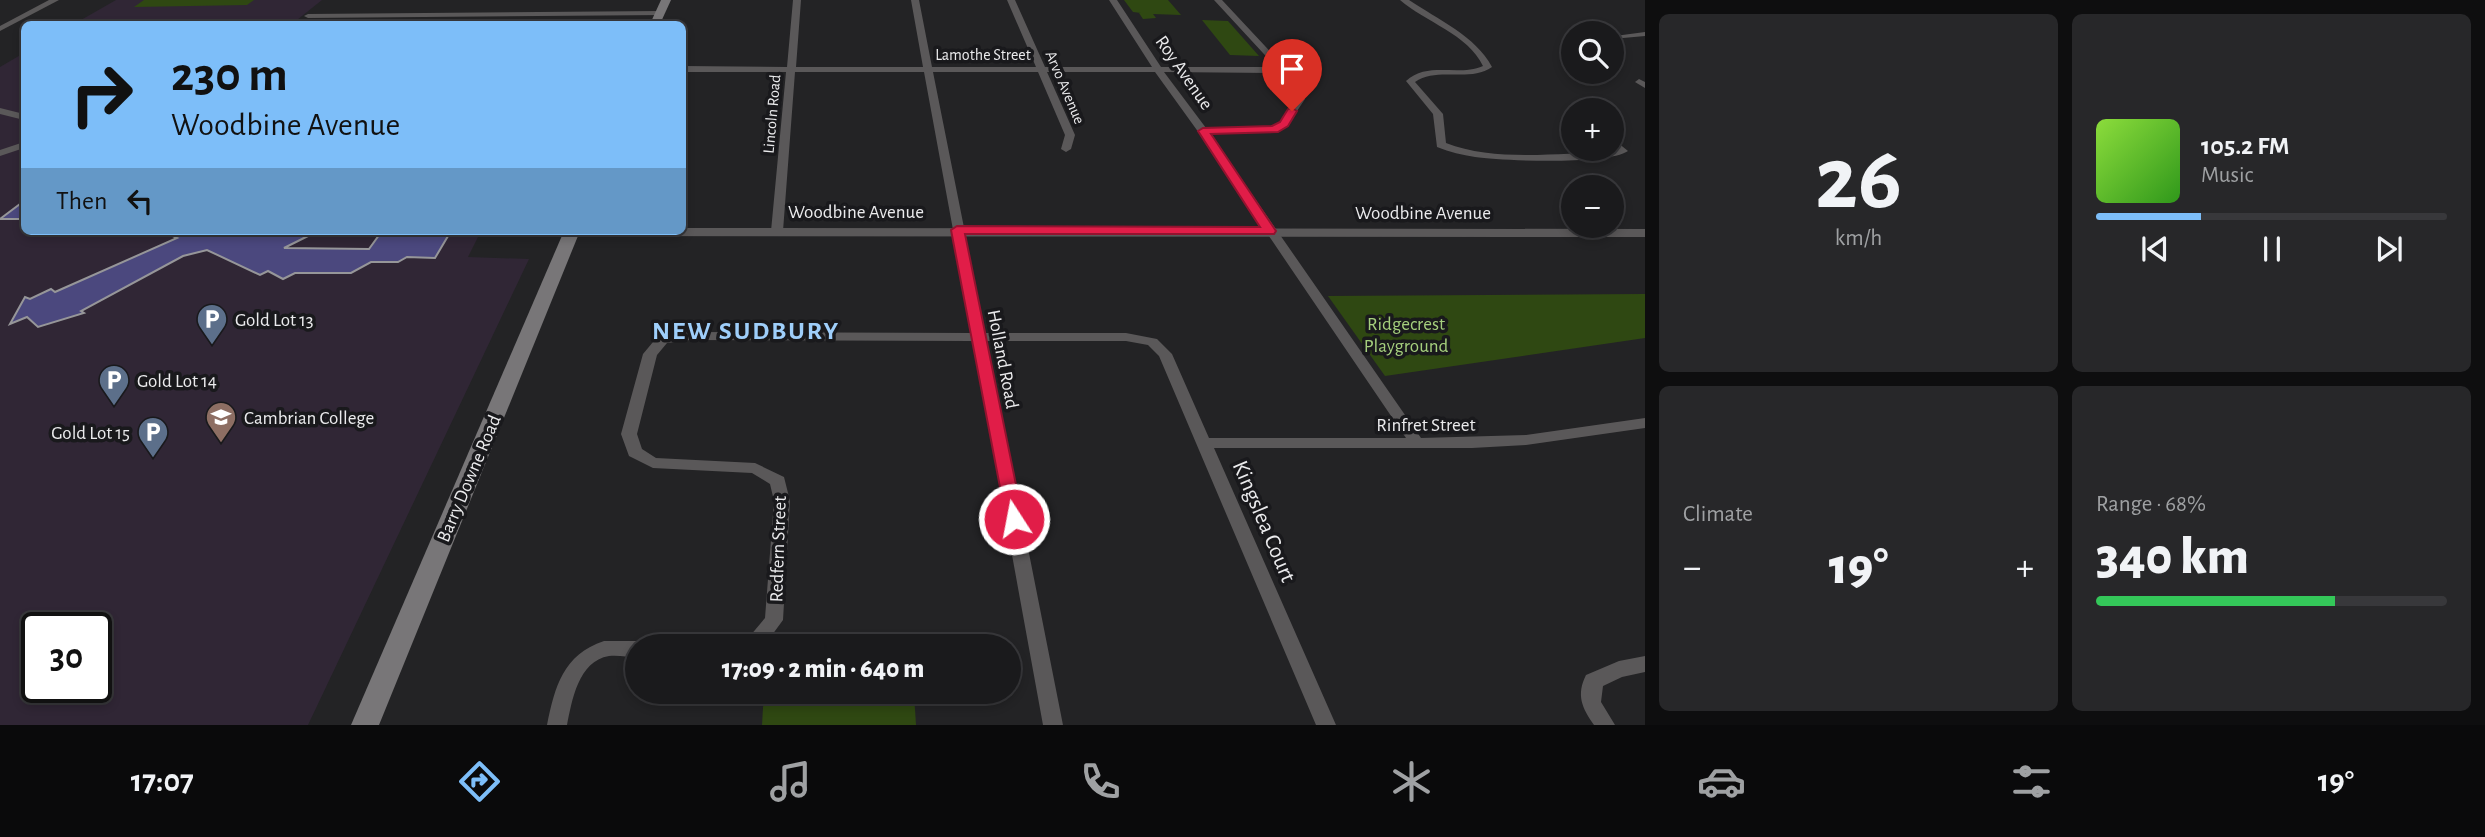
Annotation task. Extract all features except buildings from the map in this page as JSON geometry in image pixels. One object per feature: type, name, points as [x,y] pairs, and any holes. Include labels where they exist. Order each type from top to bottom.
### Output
[{"type":"main road","points":[[656,21],[666,0]]},
{"type":"main road","name":"Barry Downe Road","points":[[365,725],[570,235]]},
{"type":"street","points":[[0,29],[55,0]]},
{"type":"street","name":"Lincoln Road","points":[[777,231],[797,0]]},
{"type":"street","name":"Holland Road","points":[[915,0],[1054,725]]},
{"type":"street","name":"Arvo Avenue","points":[[1012,0],[1070,135],[1066,149]]},
{"type":"street","name":"Roy Avenue","points":[[1113,0],[1158,70],[1203,131],[1269,231],[1417,443]]},
{"type":"street","points":[[1203,131],[1274,129],[1284,124],[1300,99],[1298,90],[1283,70],[1217,0]]},
{"type":"street","points":[[1404,0],[1474,48],[1487,61],[1488,67],[1480,72],[1427,74],[1415,76],[1410,81],[1438,114],[1441,145],[1456,152],[1490,155],[1561,155]]},
{"type":"street","points":[[308,16],[660,13]]},
{"type":"street","points":[[1624,37],[1645,34]]},
{"type":"street","name":"Lamothe Street","points":[[686,69],[1283,70]]},
{"type":"street","points":[[0,111],[21,116]]},
{"type":"street","points":[[0,153],[21,146]]},
{"type":"street","name":"Woodbine Avenue","points":[[686,231],[1645,233]]},
{"type":"street","name":"Redfern Street","points":[[762,634],[774,620],[782,501],[778,481],[755,468],[653,463],[635,452],[629,434],[650,354],[663,339],[690,336],[1126,337],[1152,342]]},
{"type":"street","name":"Kingslea Court","points":[[1152,342],[1165,354],[1326,725]]},
{"type":"street","name":"Rinfret Street","points":[[1205,443],[1526,440],[1645,423]]},
{"type":"street","points":[[557,725],[564,695],[576,666],[603,649],[625,649]]},
{"type":"street","points":[[1605,725],[1591,704],[1593,681],[1619,669],[1645,664]]},
{"type":"shaded area","points":[[116,0],[322,0],[296,21],[79,21]]},
{"type":"shaded area","name":"Cambrian College","points":[[21,55],[21,235],[479,235],[468,257],[529,259],[308,725],[0,725],[0,67]]},
{"type":"green space","points":[[144,0],[254,0],[247,5],[134,7]]},
{"type":"green space","points":[[1124,0],[1168,0],[1181,15],[1153,14],[1156,18],[1143,19],[1141,13],[1133,12]]},
{"type":"green space","points":[[1202,20],[1228,21],[1259,56],[1230,55]]},
{"type":"green space","name":"Ridgecrest Playground","points":[[1645,294],[1645,338],[1385,376],[1328,296]]},
{"type":"green space","points":[[763,704],[915,704],[916,725],[762,725]]},
{"type":"place","name":"Gold Lot 13","points":[[212,346]]},
{"type":"place","name":"Gold Lot 14","points":[[114,407]]},
{"type":"place","name":"Cambrian College","points":[[221,444]]},
{"type":"place","name":"Gold Lot 15","points":[[153,459]]},
{"type":"district","name":"NEW SUDBURY","points":[[746,330]]},
{"type":"route","points":[[1014,519],[957,230],[1269,231],[1203,131],[1274,129],[1284,124],[1292,111]]}]
